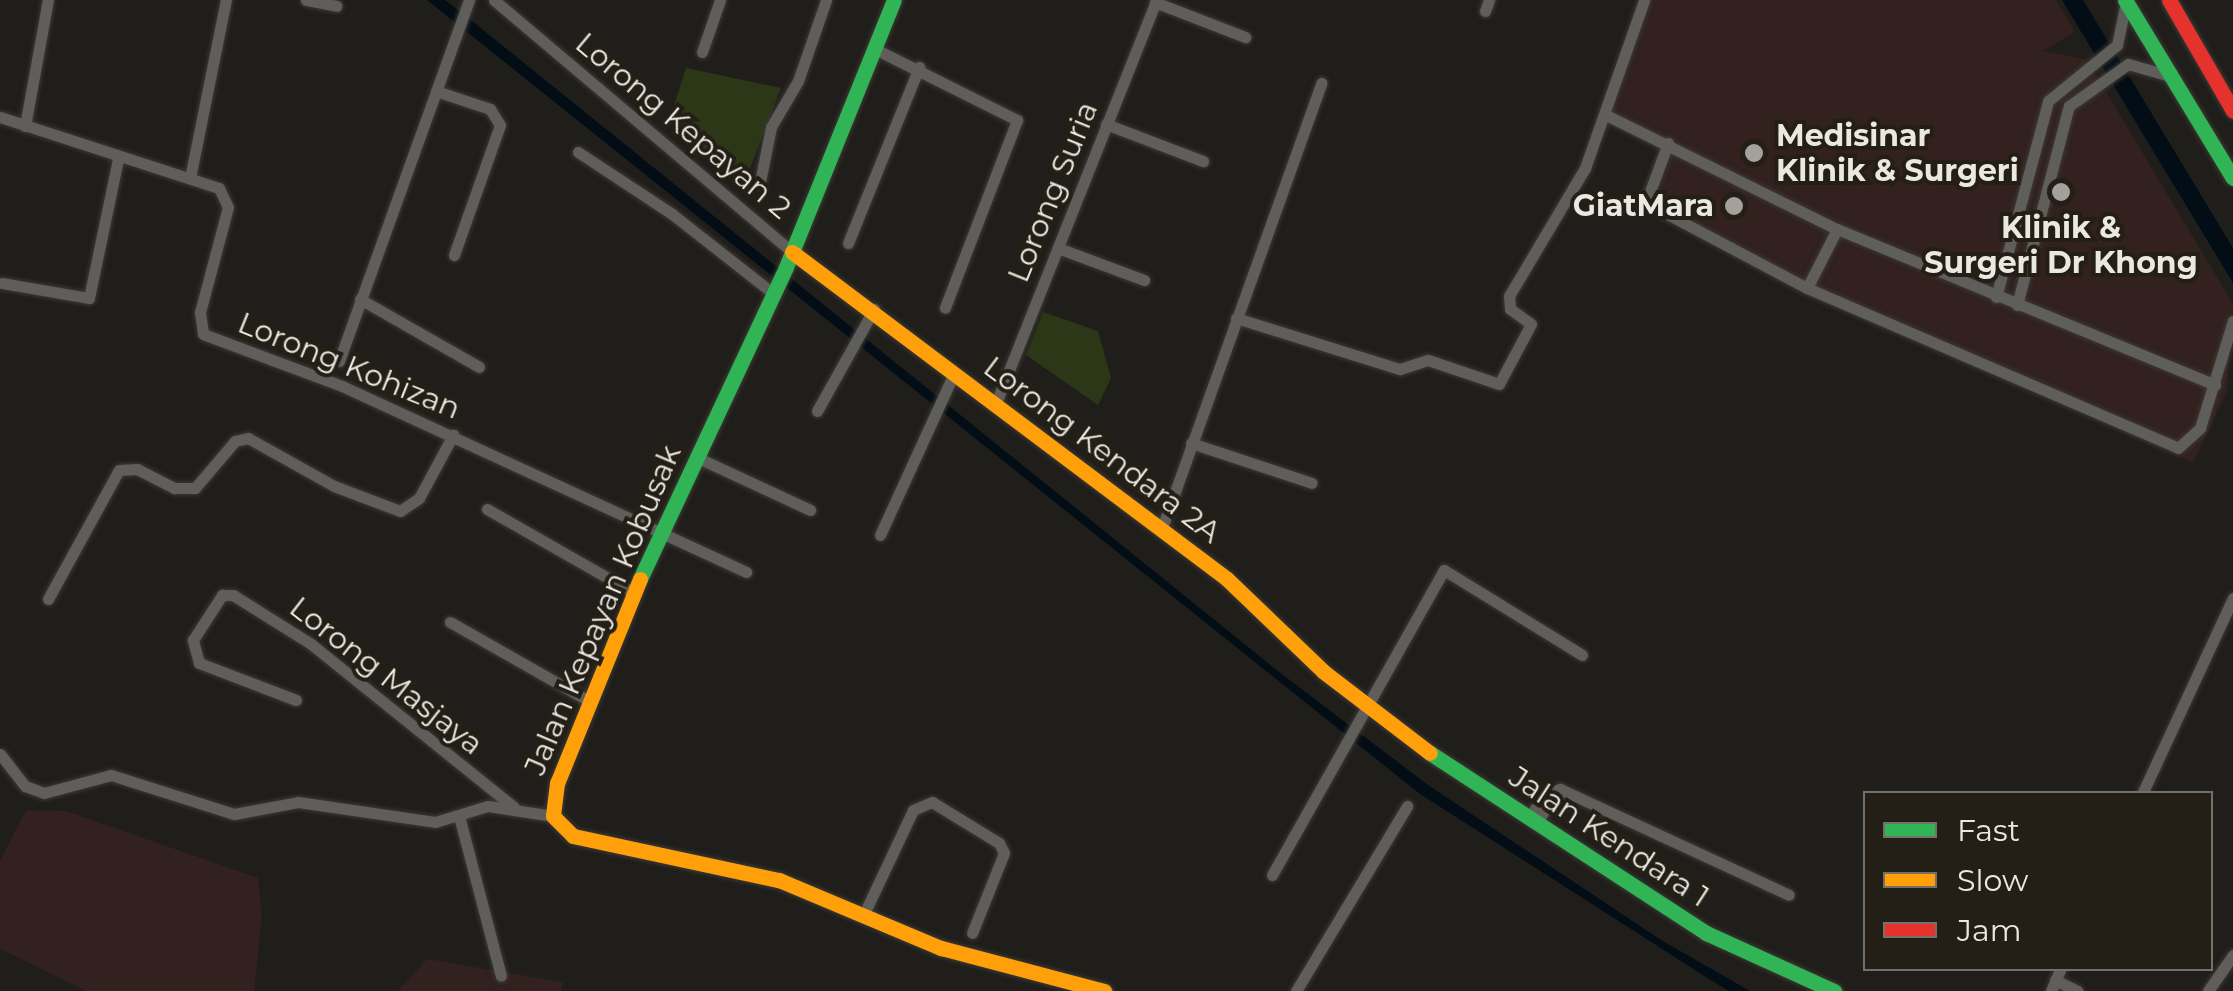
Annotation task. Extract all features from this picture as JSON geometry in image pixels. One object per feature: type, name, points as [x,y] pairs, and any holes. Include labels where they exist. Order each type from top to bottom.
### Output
[{"type":"main road","name":"Jalan Kepayan Kobusak","points":[[894,0],[776,291],[634,593],[557,783],[553,816],[573,836],[779,880],[941,948],[1104,991]]},
{"type":"main road","points":[[2126,0],[2233,178]]},
{"type":"main road","points":[[2169,0],[2233,111]]},
{"type":"main road","points":[[2181,20],[2165,38],[2184,94]]},
{"type":"main road","name":"Lorong Kendara 2A","points":[[789,259],[874,309],[950,379],[996,402],[1250,598],[1367,707]]},
{"type":"main road","name":"Jalan Kendara 1","points":[[1367,707],[1706,933],[1834,991]]},
{"type":"street","points":[[25,126],[48,0]]},
{"type":"street","points":[[190,178],[226,0]]},
{"type":"street","points":[[306,0],[336,6]]},
{"type":"street","name":"Lorong Kepayan 2","points":[[494,0],[789,259]]},
{"type":"street","points":[[702,52],[720,0]]},
{"type":"street","points":[[760,182],[771,127],[798,81],[826,0]]},
{"type":"street","points":[[1236,318],[1400,369],[1436,361],[1499,384],[1531,324],[1510,309],[1509,296],[1585,168],[1644,0]]},
{"type":"street","points":[[1996,297],[2048,101],[2091,62],[2117,46],[2126,0]]},
{"type":"street","points":[[1156,1],[1245,37]]},
{"type":"street","name":"Lorong Suria","points":[[996,402],[1156,1]]},
{"type":"street","points":[[338,361],[466,4]]},
{"type":"street","points":[[875,49],[919,67],[1017,120],[945,308]]},
{"type":"street","points":[[2017,305],[2065,114],[2100,79],[2128,64],[2174,79]]},
{"type":"street","points":[[848,243],[919,67]]},
{"type":"street","points":[[1161,530],[1321,82]]},
{"type":"street","points":[[436,91],[490,109],[500,126],[454,255]]},
{"type":"street","points":[[1606,114],[1837,229],[2215,385]]},
{"type":"street","name":"Lorong Kohizan","points":[[0,117],[118,160],[219,188],[228,207],[200,312],[203,334],[453,435],[746,572]]},
{"type":"street","points":[[1106,124],[1203,161]]},
{"type":"street","points":[[1668,143],[1649,194],[1652,206],[1807,288],[2178,448],[2194,439],[2233,321]]},
{"type":"street","points":[[578,152],[776,291]]},
{"type":"street","points":[[2,283],[89,298],[118,160]]},
{"type":"street","points":[[1807,288],[1837,229]]},
{"type":"street","points":[[1058,248],[1144,280]]},
{"type":"street","points":[[360,299],[479,367]]},
{"type":"street","points":[[817,410],[874,309]]},
{"type":"street","points":[[880,535],[950,379]]},
{"type":"street","points":[[48,599],[119,470],[137,469],[174,488],[195,488],[235,441],[248,438],[334,486],[400,511],[419,498],[453,435]]},
{"type":"street","points":[[1191,443],[1312,482]]},
{"type":"street","points":[[696,456],[810,510]]},
{"type":"street","points":[[487,508],[634,593]]},
{"type":"street","points":[[1272,876],[1346,738],[1444,570],[1582,655]]},
{"type":"street","name":"Lorong Masjaya","points":[[296,700],[199,663],[194,640],[222,595],[233,595],[312,644],[516,808]]},
{"type":"street","points":[[2143,791],[2233,598]]},
{"type":"street","points":[[450,622],[590,701]]},
{"type":"street","name":"Lorong Masjaya","points":[[0,754],[24,786],[44,793],[112,774],[224,813],[298,802],[435,822],[481,807],[516,808],[553,816]]},
{"type":"street","points":[[1533,820],[1550,802],[1566,794],[1789,895]]},
{"type":"street","points":[[863,916],[913,810],[932,802],[1002,847],[1002,866],[972,933]]},
{"type":"street","points":[[1296,991],[1406,806]]},
{"type":"street","points":[[459,816],[500,976]]},
{"type":"street","points":[[2208,991],[2233,955]]},
{"type":"street","points":[[2056,980],[2078,991]]},
{"type":"shaded area","points":[[427,0],[445,0],[472,21],[1279,672],[1428,785],[1661,940],[1750,991],[1729,991],[1420,794]]},
{"type":"shaded area","points":[[1647,0],[2056,0],[2075,32],[2043,51],[2087,60],[2233,304],[2227,392],[2193,463],[1803,288],[1638,202],[1659,146],[1607,119]]},
{"type":"shaded area","points":[[2062,0],[2083,0],[2233,248],[2233,283]]},
{"type":"shaded area","points":[[26,810],[66,811],[258,878],[262,914],[254,991],[86,991],[0,949],[0,861]]},
{"type":"shaded area","points":[[427,959],[563,982],[561,991],[398,991]]},
{"type":"green space","points":[[686,68],[781,88],[744,184],[669,121]]},
{"type":"green space","points":[[1043,312],[1098,331],[1111,378],[1098,405],[1026,355]]},
{"type":"traffic: fast","points":[[640,579],[786,267],[894,0]]},
{"type":"traffic: fast","points":[[2125,0],[2233,178]]},
{"type":"traffic: fast","points":[[1430,753],[1706,933],[1834,991]]},
{"type":"traffic: slow","points":[[792,252],[1227,579],[1324,672],[1430,753]]},
{"type":"traffic: slow","points":[[640,579],[557,783],[553,816],[573,836],[779,880],[941,948],[1104,991]]},
{"type":"traffic: jam","points":[[2169,0],[2233,111]]},
{"type":"place","name":"Medisinar Klinik & Surgeri","points":[[1754,153]]},
{"type":"place","name":"Klinik & Surgeri Dr Khong","points":[[2061,192]]},
{"type":"place","name":"GiatMara","points":[[1734,206]]}]
